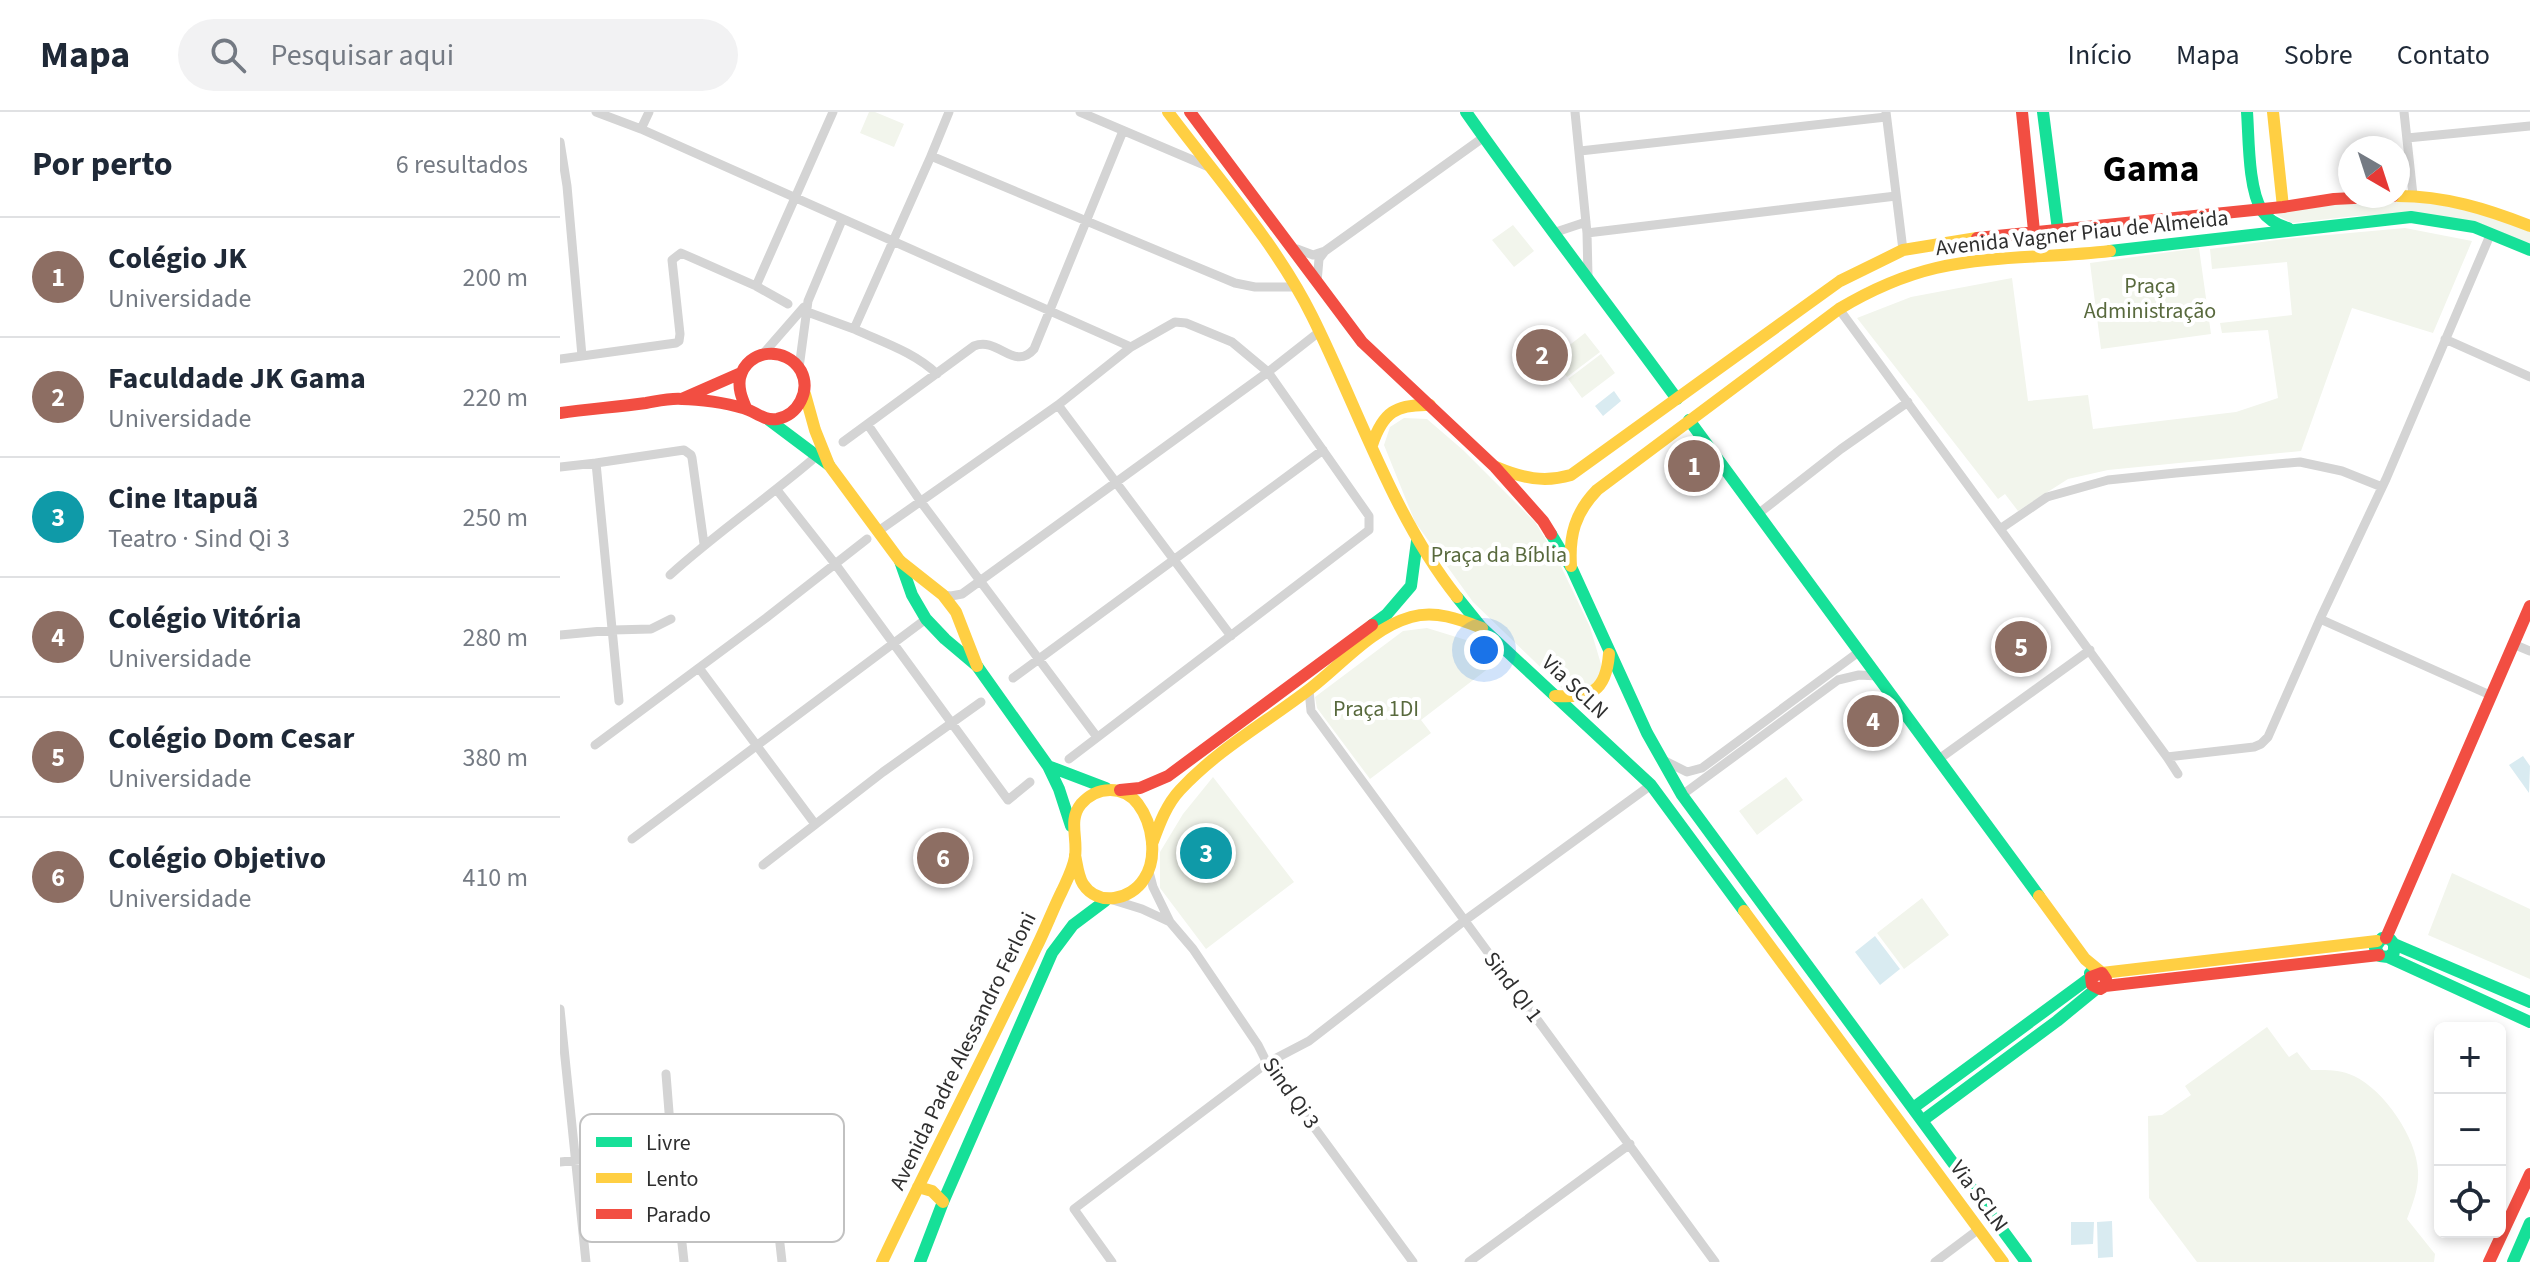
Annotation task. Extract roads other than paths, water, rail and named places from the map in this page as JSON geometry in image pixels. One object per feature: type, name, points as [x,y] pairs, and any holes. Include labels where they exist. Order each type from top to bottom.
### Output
[{"type":"main road","name":"Via SCLN","points":[[1190,112],[1362,342],[1495,467],[1543,521],[1572,569],[1647,733],[1682,795],[2026,1262]]},
{"type":"main road","points":[[1466,112],[1677,399]]},
{"type":"main road","points":[[2022,112],[2034,231]]},
{"type":"main road","points":[[2043,112],[2058,230]]},
{"type":"main road","points":[[2247,112],[2252,165],[2261,209],[2277,225],[2294,229]]},
{"type":"main road","points":[[2273,112],[2283,207]]},
{"type":"main road","name":"Via SCLN","points":[[1170,113],[1276,255],[1296,287],[1417,541],[1482,628],[1651,785],[2003,1262]]},
{"type":"main road","points":[[2027,153],[2038,156],[2047,150]]},
{"type":"main road","name":"Avenida Vagner Piau de Almeida","points":[[2410,195],[2456,200],[2530,226]]},
{"type":"main road","name":"Avenida Vagner Piau de Almeida","points":[[1495,467],[1520,477],[1554,480],[1571,475],[1840,281],[1903,250],[2034,231],[2338,199]]},
{"type":"main road","name":"Avenida Vagner Piau de Almeida","points":[[1572,569],[1570,536],[1579,510],[1590,495],[1839,309],[1870,290],[1902,277],[1976,262],[2086,254],[2411,217],[2449,222],[2491,233],[2530,250]]},
{"type":"main road","points":[[2005,260],[1998,255],[1997,247],[2009,235]]},
{"type":"main road","points":[[1976,238],[1983,242],[1985,250],[1984,256],[1976,262]]},
{"type":"main road","points":[[805,393],[798,408],[785,417],[769,420],[756,417],[746,408],[738,385],[741,373],[750,361],[763,354],[777,353],[789,358],[799,368],[815,430],[829,465],[872,535],[930,583],[956,612],[977,666]]},
{"type":"main road","points":[[684,398],[741,373]]},
{"type":"main road","points":[[1713,375],[1724,373],[1732,379],[1733,384],[1724,394]]},
{"type":"main road","points":[[560,413],[684,398],[746,408]]},
{"type":"main road","points":[[1372,445],[1382,420],[1396,408],[1412,404],[1430,405]]},
{"type":"main road","points":[[769,420],[829,465]]},
{"type":"main road","points":[[1689,420],[2085,959],[2098,981]]},
{"type":"main road","points":[[1632,433],[1638,448],[1648,451]]},
{"type":"main road","points":[[1048,766],[1106,788],[1120,790],[1140,788],[1168,776],[1387,614],[1411,586],[1417,541]]},
{"type":"main road","points":[[900,561],[912,595],[926,619],[977,666],[1048,766],[1072,827],[1075,855],[1083,883],[1095,896],[1109,900],[1139,884],[1149,872],[1152,844],[1161,818],[1177,793],[1206,765],[1309,690],[1386,628],[1407,617],[1439,615],[1482,628]]},
{"type":"main road","points":[[912,595],[921,586],[930,583]]},
{"type":"main road","points":[[2385,947],[2530,606]]},
{"type":"main road","points":[[945,639],[958,634],[963,625]]},
{"type":"main road","points":[[1554,696],[1579,698],[1597,690],[1609,666],[1609,652]]},
{"type":"main road","points":[[1072,827],[1080,805],[1091,794],[1106,788]]},
{"type":"main road","points":[[1120,790],[1137,802],[1147,821],[1152,844]]},
{"type":"main road","name":"Avenida Padre Alessandro Ferloni","points":[[882,1262],[1051,916],[1075,855]]},
{"type":"main road","name":"Avenida Padre Alessandro Ferloni","points":[[920,1262],[943,1202],[1052,953],[1073,925],[1109,900]]},
{"type":"main road","points":[[2385,947],[2530,1022]]},
{"type":"main road","points":[[1913,1108],[2004,1040],[2098,981],[2385,947],[2530,1002]]},
{"type":"main road","points":[[1922,1121],[2012,1053],[2098,981]]},
{"type":"main road","points":[[2004,1040],[2004,1048],[2012,1053]]},
{"type":"main road","points":[[1870,1081],[1879,1079],[1885,1071]]},
{"type":"main road","points":[[1884,1100],[1888,1092],[1898,1089]]},
{"type":"main road","points":[[928,1168],[944,1178],[954,1177]]},
{"type":"main road","points":[[2489,1262],[2530,1174]]},
{"type":"main road","points":[[918,1187],[932,1191],[943,1202]]},
{"type":"main road","points":[[2515,1205],[2522,1216],[2530,1216]]},
{"type":"main road","points":[[2515,1258],[2530,1223]]},
{"type":"main road","points":[[2495,1247],[2510,1245],[2515,1249],[2515,1258]]},
{"type":"street","points":[[596,112],[641,129],[1131,347]]},
{"type":"street","points":[[641,129],[649,112]]},
{"type":"street","points":[[756,286],[833,112]]},
{"type":"street","points":[[854,329],[949,112]]},
{"type":"street","points":[[1080,112],[1210,168]]},
{"type":"street","points":[[1575,112],[1587,227],[1588,277]]},
{"type":"street","points":[[2404,112],[2407,136]]},
{"type":"street","points":[[1580,151],[1886,114],[1903,250]]},
{"type":"street","points":[[2410,138],[2530,126]]},
{"type":"street","points":[[843,442],[981,343],[1020,358],[1028,356],[1034,349],[1123,131]]},
{"type":"street","points":[[1290,246],[1305,254],[1325,251],[1484,137]]},
{"type":"street","points":[[560,142],[582,356]]},
{"type":"street","points":[[931,156],[1235,283],[1255,287],[1296,287]]},
{"type":"street","points":[[2410,166],[2413,195]]},
{"type":"street","points":[[1553,233],[1896,196]]},
{"type":"street","points":[[799,368],[806,307],[842,220]]},
{"type":"street","points":[[2167,757],[2254,747],[2268,737],[2382,487],[2491,233]]},
{"type":"street","points":[[1317,283],[1319,259],[1325,251]]},
{"type":"street","points":[[560,359],[679,341],[672,260],[681,253],[756,286],[788,304]]},
{"type":"street","points":[[806,307],[916,358],[937,374]]},
{"type":"street","points":[[763,354],[806,307]]},
{"type":"street","points":[[1839,309],[2178,774]]},
{"type":"street","points":[[595,745],[872,535],[1058,405],[1131,347],[1175,322],[1186,323],[1232,342],[1268,372],[1369,516],[1371,525],[1369,530],[1069,759]]},
{"type":"street","points":[[943,595],[962,594],[1319,332]]},
{"type":"street","points":[[2445,339],[2530,377]]},
{"type":"street","points":[[1758,514],[1841,449],[1908,402]]},
{"type":"street","points":[[1058,405],[1231,636]]},
{"type":"street","points":[[868,425],[921,502],[1097,737]]},
{"type":"street","points":[[560,467],[684,450],[688,452],[692,458],[704,544]]},
{"type":"street","points":[[1013,678],[1323,450]]},
{"type":"street","points":[[670,575],[704,544],[812,460]]},
{"type":"street","points":[[2000,529],[2047,497],[2108,480],[2300,462],[2342,471],[2382,487]]},
{"type":"street","points":[[596,463],[619,701]]},
{"type":"street","points":[[777,490],[836,565],[1008,800],[1030,782]]},
{"type":"street","points":[[956,612],[962,594]]},
{"type":"street","points":[[560,635],[651,629],[671,619]]},
{"type":"street","points":[[632,839],[926,619]]},
{"type":"street","points":[[2320,619],[2490,695]]},
{"type":"street","points":[[2513,644],[2530,651]]},
{"type":"street","points":[[1939,759],[2090,650]]},
{"type":"street","points":[[1663,760],[1687,772],[1702,768],[1860,651]]},
{"type":"street","points":[[699,668],[815,824]]},
{"type":"street","points":[[1682,795],[1838,680],[1859,675],[1878,676]]},
{"type":"street","points":[[1291,702],[1311,711],[1309,690]]},
{"type":"street","points":[[763,865],[981,702]]},
{"type":"street","name":"Sind QI 1","points":[[1311,711],[1715,1262]]},
{"type":"street","points":[[1112,1262],[1074,1209],[1267,1063],[1309,1041],[1464,921],[1651,785]]},
{"type":"street","points":[[1149,872],[1166,918]]},
{"type":"street","points":[[1109,900],[1166,918]]},
{"type":"street","name":"Sind Qi 3","points":[[1166,918],[1193,949],[1267,1063],[1413,1262]]},
{"type":"street","points":[[560,1009],[580,1206]]},
{"type":"street","points":[[666,1074],[669,1114]]},
{"type":"street","points":[[1469,1262],[1630,1144]]},
{"type":"street","points":[[560,1162],[580,1159]]},
{"type":"street","points":[[1935,1262],[1979,1229]]},
{"type":"street","points":[[584,1242],[586,1262]]},
{"type":"street","points":[[682,1242],[684,1262]]},
{"type":"street","points":[[780,1242],[782,1262]]},
{"type":"place","name":"Faculdade JK Gama","points":[[1542,355]]},
{"type":"place","name":"Colégio JK","points":[[1694,466]]},
{"type":"place","name":"Colégio Dom Cesar","points":[[2021,647]]},
{"type":"place","name":"Colégio Vitória","points":[[1873,721]]},
{"type":"place","name":"Cine Itapuã","points":[[1206,853]]},
{"type":"place","name":"Colégio Objetivo","points":[[943,858]]},
{"type":"district","name":"Gama","points":[[2151,169]]},
{"type":"park label","name":"Praça Administração","points":[[2150,298]]},
{"type":"park label","name":"Praça da Bíblia","points":[[1499,555]]},
{"type":"park label","name":"Praça 1DI","points":[[1376,709]]}]
